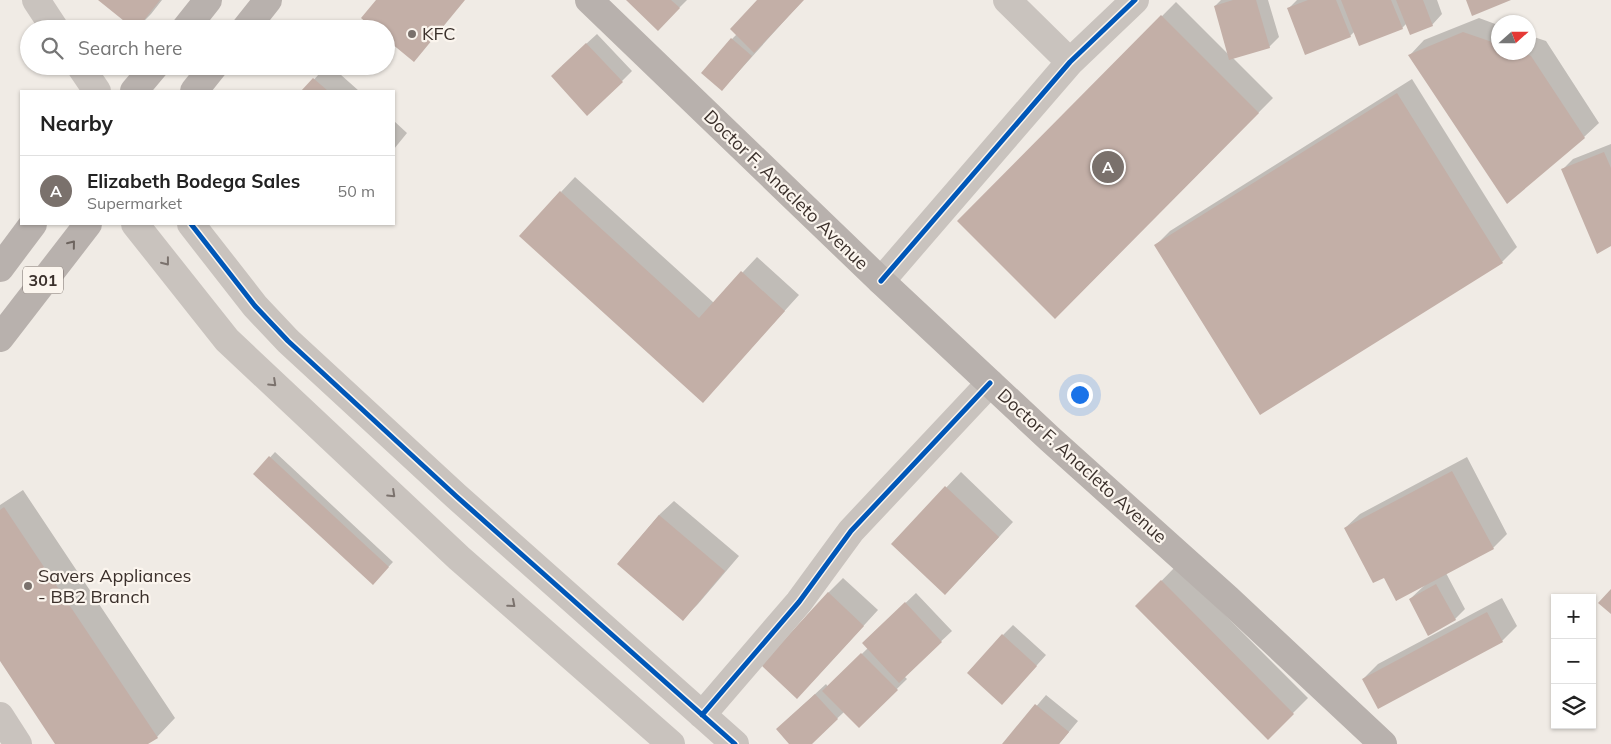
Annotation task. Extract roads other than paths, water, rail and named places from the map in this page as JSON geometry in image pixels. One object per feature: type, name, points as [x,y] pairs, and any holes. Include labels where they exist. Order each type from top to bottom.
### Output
[{"type":"main road","points":[[192,20],[208,0]]},
{"type":"main road","points":[[252,20],[268,0]]},
{"type":"main road","name":"Doctor F. Anacleto Avenue","points":[[589,0],[881,281],[1050,439],[1228,598],[1383,744]]},
{"type":"main road","points":[[135,90],[147,75]]},
{"type":"main road","points":[[195,90],[207,75]]},
{"type":"main road","name":"301","points":[[0,268],[32,225]]},
{"type":"main road","name":"301","points":[[0,338],[87,225]]},
{"type":"street","points":[[36,0],[49,20]]},
{"type":"street","points":[[1007,0],[1070,62]]},
{"type":"street","points":[[881,281],[1070,62],[1135,0]]},
{"type":"street","points":[[86,75],[96,90]]},
{"type":"street","points":[[136,225],[227,340],[460,558],[671,744]]},
{"type":"street","points":[[192,225],[255,306],[296,348],[456,496],[735,744]]},
{"type":"street","points":[[227,340],[255,306]]},
{"type":"street","points":[[702,715],[799,602],[851,530],[990,383]]},
{"type":"street","points":[[0,716],[18,744]]},
{"type":"place","name":"KFC","points":[[412,34]]},
{"type":"place","name":"Elizabeth Bodega Sales","points":[[1108,167]]},
{"type":"place","name":"Savers Appliances - BB2 Branch","points":[[28,586]]}]
